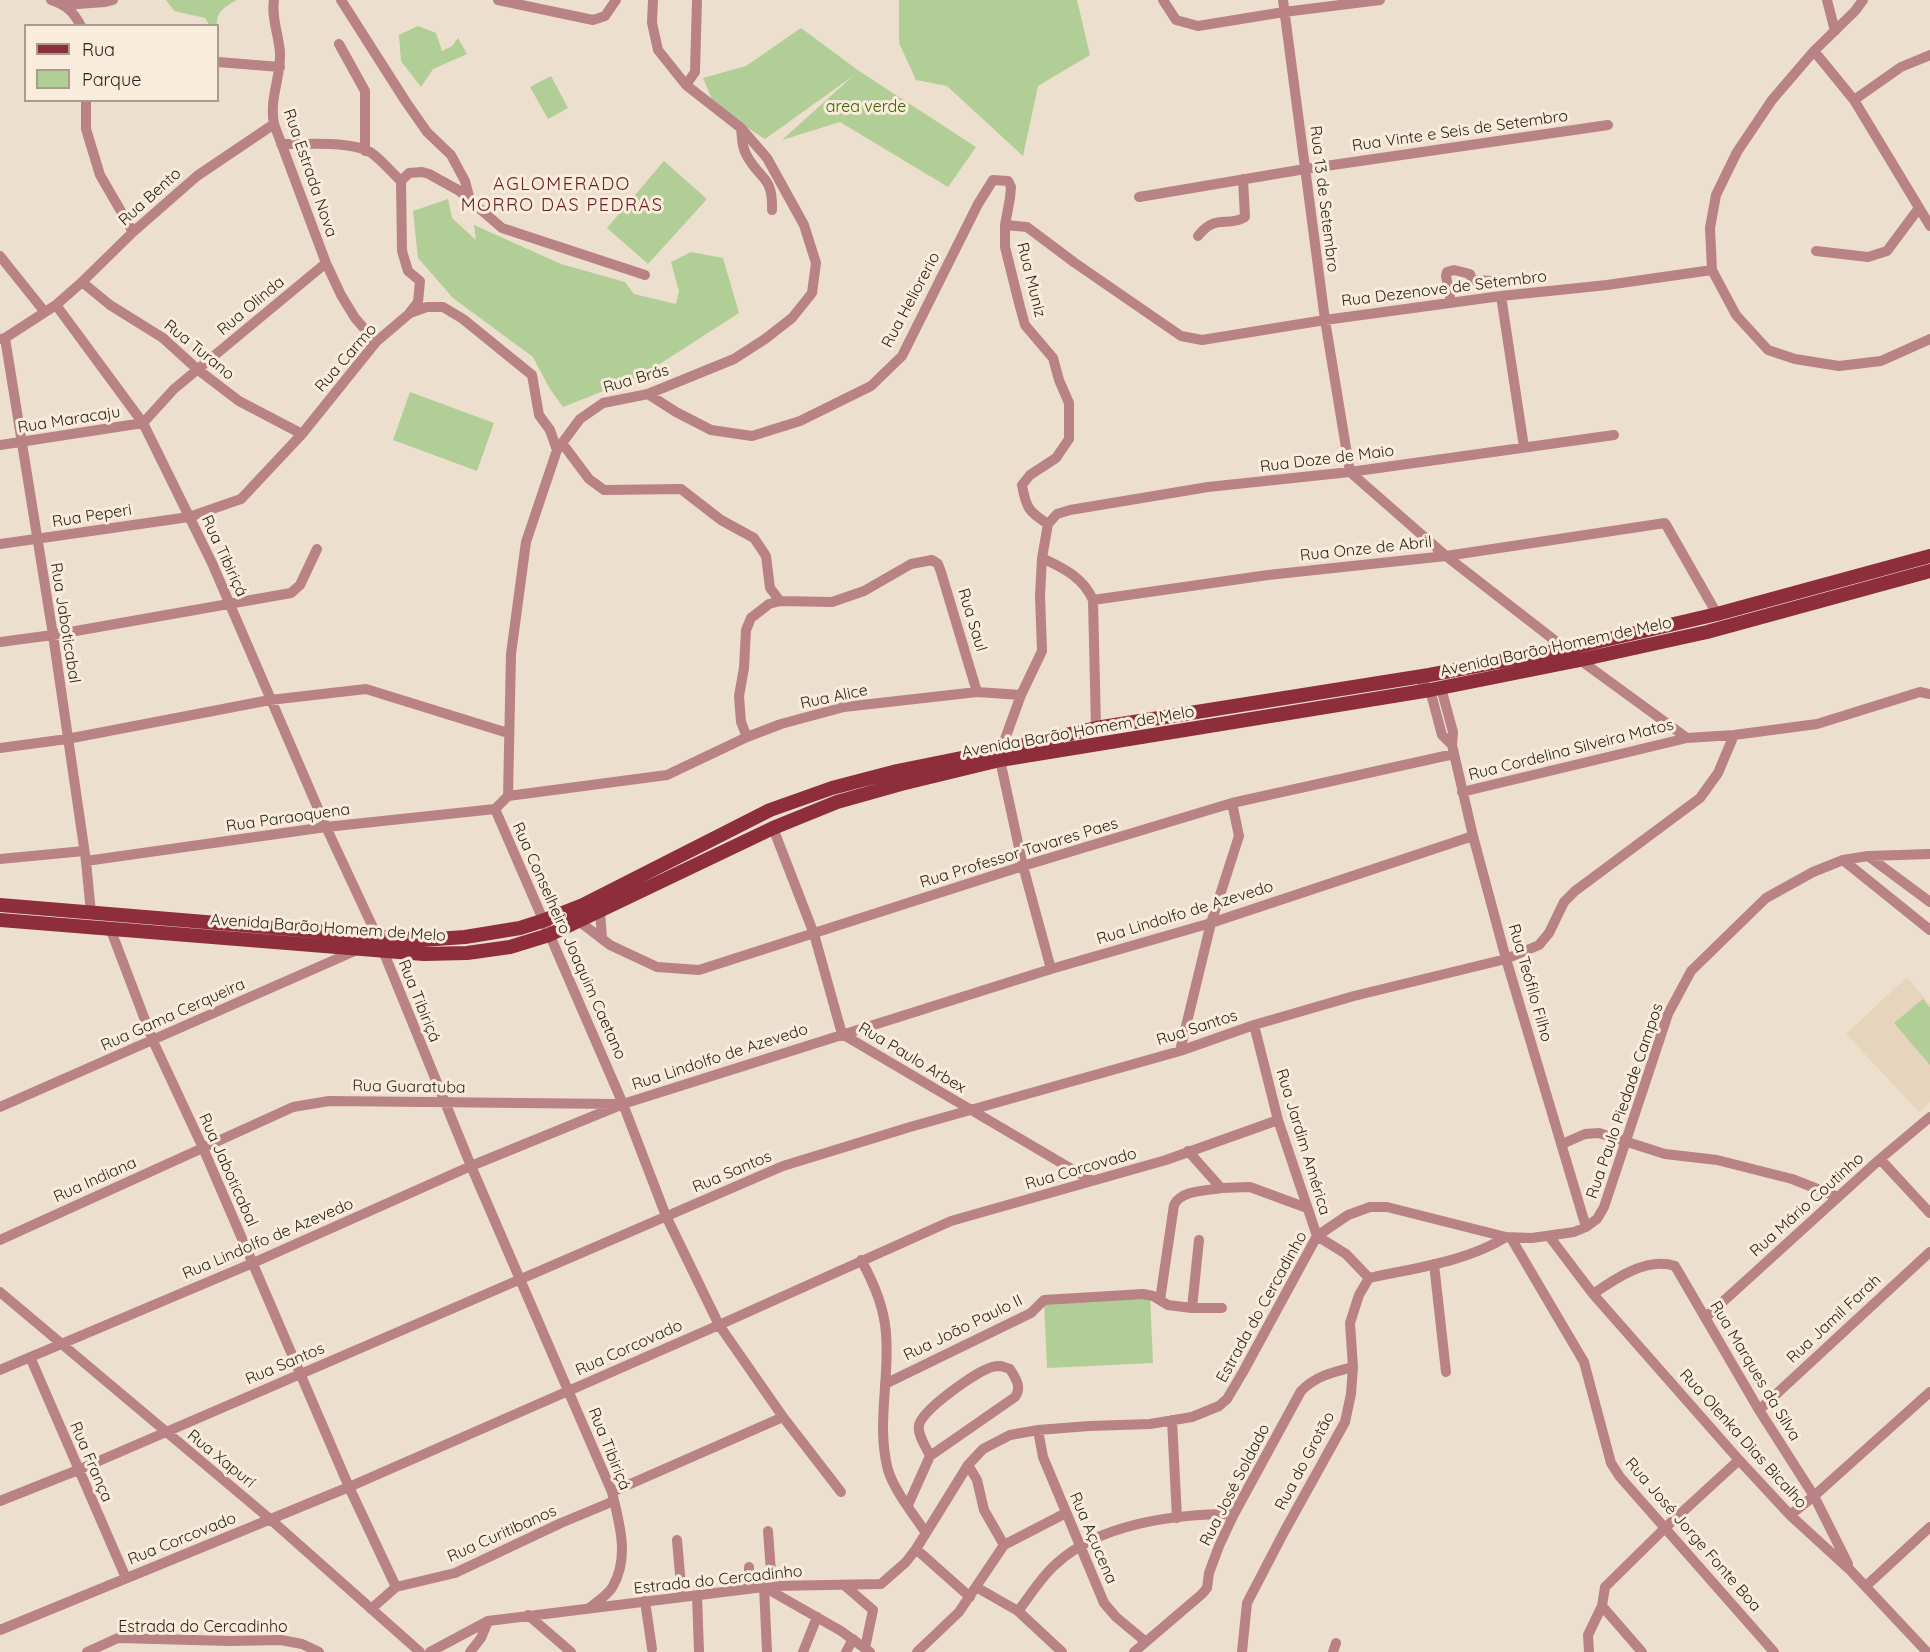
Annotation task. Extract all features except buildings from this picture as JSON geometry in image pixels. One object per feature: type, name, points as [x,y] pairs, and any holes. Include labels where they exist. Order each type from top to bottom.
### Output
[{"type":"main road","name":"Avenida Barão Homem de Melo","points":[[0,920],[424,954],[510,947],[549,935],[580,922],[687,868],[773,828],[837,802],[1000,755],[1040,741],[1096,728],[1417,677],[1566,649],[1717,614],[1930,556]]},
{"type":"main road","name":"Avenida Barão Homem de Melo","points":[[0,905],[422,940],[465,937],[520,928],[583,904],[770,810],[832,788],[897,771],[1435,689],[1707,632],[1930,572]]},
{"type":"main road","points":[[1707,632],[1718,625],[1717,614]]},
{"type":"street","points":[[51,0],[71,10],[80,24]]},
{"type":"street","points":[[64,5],[113,0]]},
{"type":"street","name":"Rua Estrada Nova","points":[[274,0],[275,25],[280,50],[280,67],[271,110],[274,124],[326,263],[355,318],[376,342]]},
{"type":"street","points":[[341,0],[411,110],[427,132],[451,155],[465,181],[470,201]]},
{"type":"street","points":[[498,0],[593,20],[605,16],[616,0]]},
{"type":"street","name":"Rua Brás","points":[[508,796],[511,654],[526,542],[560,447],[580,419],[603,403],[648,394],[734,359],[792,318],[812,293],[816,263],[804,225],[767,158],[741,128],[686,85],[658,50],[652,23],[653,0]]},
{"type":"street","points":[[686,85],[695,72],[697,0]]},
{"type":"street","points":[[1163,0],[1176,20],[1198,26],[1380,0]]},
{"type":"street","name":"Rua 13 de Setembro","points":[[1283,0],[1325,320],[1350,472]]},
{"type":"street","points":[[1827,0],[1835,31]]},
{"type":"street","points":[[1863,0],[1856,11],[1814,51],[1772,100],[1737,152],[1716,195],[1710,228],[1712,270],[1736,315],[1768,350],[1795,359],[1839,366],[1881,361],[1930,338]]},
{"type":"street","points":[[339,44],[365,91],[364,151]]},
{"type":"street","points":[[1814,51],[1854,100],[1930,226]]},
{"type":"street","points":[[1854,100],[1901,67],[1930,55]]},
{"type":"street","points":[[219,62],[280,67]]},
{"type":"street","points":[[86,102],[86,129],[100,175],[133,232]]},
{"type":"street","name":"Rua Bento","points":[[56,305],[133,232],[197,176],[274,124]]},
{"type":"street","name":"Rua Vinte e Seis de Setembro","points":[[1139,197],[1305,169],[1608,125]]},
{"type":"street","points":[[741,128],[743,147],[747,156],[768,182],[772,192],[772,210]]},
{"type":"street","points":[[281,144],[334,145],[370,152],[401,181]]},
{"type":"street","points":[[410,313],[418,302],[420,281],[408,271],[402,252],[401,181],[409,173],[422,172],[458,190],[502,228],[645,275]]},
{"type":"street","points":[[1198,236],[1216,222],[1240,220],[1245,217],[1243,179]]},
{"type":"street","name":"Rua Heliorerio","points":[[648,394],[711,430],[752,436],[800,422],[871,386],[902,356],[978,204],[993,180],[1008,182]]},
{"type":"street","name":"Rua Muniz","points":[[1008,182],[1011,187],[1005,225],[1005,247],[1024,325],[1053,358],[1069,403],[1069,439],[1056,458],[1030,475],[1022,485],[1025,502],[1032,514],[1048,524]]},
{"type":"street","points":[[1816,251],[1868,257],[1887,251],[1919,208]]},
{"type":"street","name":"Rua Dezenove de Setembro","points":[[1005,225],[1027,227],[1181,336],[1202,340],[1325,320],[1712,270]]},
{"type":"street","points":[[0,256],[44,311]]},
{"type":"street","name":"Rua Olinda","points":[[143,423],[174,389],[326,263]]},
{"type":"street","points":[[1451,303],[1446,276],[1448,272],[1462,271],[1470,274],[1472,280],[1494,281]]},
{"type":"street","name":"Rua Turano","points":[[82,282],[110,305],[163,338],[197,369],[239,401],[302,434]]},
{"type":"street","points":[[1501,296],[1524,447]]},
{"type":"street","points":[[3,339],[56,305]]},
{"type":"street","name":"Rua Tibiriçá","points":[[56,305],[143,423],[231,605],[326,827],[377,936],[471,1166],[613,1496],[623,1545],[620,1567],[613,1587],[589,1609]]},
{"type":"street","name":"Rua Carmo","points":[[189,517],[241,499],[302,434],[376,342],[410,313],[427,307],[443,307],[462,319],[532,375],[539,414],[560,447],[589,479],[604,490],[681,489],[721,520],[754,538],[766,556],[770,588],[780,601]]},
{"type":"street","name":"Rua Jaboticabal","points":[[3,339],[23,443],[92,913]]},
{"type":"street","name":"Rua Maracaju","points":[[0,446],[143,423]]},
{"type":"street","name":"Rua Doze de Maio","points":[[1048,524],[1057,514],[1070,510],[1208,488],[1350,472],[1614,435]]},
{"type":"street","points":[[1350,472],[1446,556],[1580,660],[1687,738]]},
{"type":"street","name":"Rua Peperi","points":[[0,544],[189,517]]},
{"type":"street","name":"Rua Onze de Abril","points":[[1093,600],[1268,575],[1446,556],[1665,523],[1717,614]]},
{"type":"street","points":[[1048,524],[1042,558],[1040,596],[1042,651],[1021,695],[1000,755],[1023,866],[1051,969]]},
{"type":"street","points":[[0,642],[231,605],[291,593],[300,585],[317,549]]},
{"type":"street","points":[[1042,558],[1079,579],[1089,590],[1093,600],[1096,728]]},
{"type":"street","name":"Rua Saul","points":[[780,601],[832,602],[864,591],[911,564],[932,560],[938,564],[942,572],[977,692]]},
{"type":"street","points":[[747,737],[741,722],[739,696],[744,668],[746,630],[751,618],[769,604],[780,601]]},
{"type":"street","points":[[1417,677],[1435,689]]},
{"type":"street","points":[[0,748],[67,739],[270,700],[366,689],[508,733]]},
{"type":"street","name":"Rua Teófilo Filho","points":[[1435,689],[1442,735],[1453,749],[1473,836],[1506,959],[1586,1227]]},
{"type":"street","name":"Rua Alice","points":[[508,796],[667,775],[747,737],[781,724],[844,707],[977,692],[1021,695]]},
{"type":"street","name":"Rua Cordelina Silveira Matos","points":[[1462,792],[1687,738],[1734,735],[1817,724],[1920,692],[1930,694]]},
{"type":"street","name":"Rua Santos","points":[[0,1500],[78,1470],[783,1167],[970,1110],[1179,1051],[1254,1025],[1354,996],[1506,959],[1539,945],[1549,933],[1564,902],[1575,891],[1700,798],[1718,773],[1734,735]]},
{"type":"street","name":"Rua Professor Tavares Paes","points":[[580,922],[609,945],[657,967],[699,970],[1023,866],[1232,803],[1453,749]]},
{"type":"street","points":[[495,809],[508,796]]},
{"type":"street","points":[[1179,1051],[1211,923],[1239,836],[1232,803]]},
{"type":"street","name":"Rua Paraoquena","points":[[0,859],[85,856],[495,809]]},
{"type":"street","name":"Rua Conselheiro Joaquim Caetano","points":[[495,809],[623,1104],[666,1216],[718,1325],[783,1417],[841,1492]]},
{"type":"street","name":"Rua Paulo Arbex","points":[[773,828],[814,934],[842,1034],[1092,1182]]},
{"type":"street","name":"Rua Lindolfo de Azevedo","points":[[0,1370],[252,1263],[471,1166],[623,1104],[1051,969],[1211,923],[1473,836]]},
{"type":"street","points":[[1925,854],[1930,846]]},
{"type":"street","name":"Rua Paulo Piedade Campos","points":[[1586,1227],[1597,1219],[1604,1207],[1668,1014],[1691,971],[1766,898],[1813,872],[1843,861],[1868,856],[1925,854]]},
{"type":"street","points":[[1868,856],[1930,902]]},
{"type":"street","points":[[1843,861],[1930,930]]},
{"type":"street","points":[[600,912],[602,939]]},
{"type":"street","name":"Rua Jaboticabal","points":[[110,928],[153,1041],[203,1148],[349,1487],[396,1587]]},
{"type":"street","name":"Rua Gama Cerqueira","points":[[0,1107],[357,950]]},
{"type":"street","name":"Rua Jardim América","points":[[1254,1025],[1278,1120],[1317,1236],[1346,1254],[1369,1278]]},
{"type":"street","name":"Rua Guaratuba","points":[[203,1148],[293,1107],[329,1101],[623,1104]]},
{"type":"street","name":"Rua Mário Coutinho","points":[[1706,1317],[1880,1159],[1930,1117]]},
{"type":"street","name":"Rua Corcovado","points":[[0,1630],[349,1487],[951,1221],[1092,1182],[1278,1120]]},
{"type":"street","points":[[1562,1144],[1585,1134],[1611,1135],[1665,1154],[1717,1160],[1792,1179],[1838,1197]]},
{"type":"street","name":"Rua Indiana","points":[[0,1240],[203,1148]]},
{"type":"street","points":[[1188,1151],[1221,1188]]},
{"type":"street","points":[[1880,1159],[1930,1213]]},
{"type":"street","points":[[1160,1300],[1174,1205],[1183,1195],[1221,1188],[1250,1187],[1307,1208]]},
{"type":"street","name":"Estrada do Cercadinho","points":[[430,1652],[488,1621],[768,1587],[881,1584],[906,1562],[968,1465],[983,1449],[1010,1435],[1038,1430],[1150,1424],[1192,1417],[1219,1406],[1227,1399],[1272,1323],[1317,1236],[1348,1215],[1370,1207],[1387,1207],[1508,1238],[1549,1236],[1574,1232],[1586,1227]]},
{"type":"street","name":"Rua Olenka Dias Bicalho","points":[[1549,1236],[1593,1293],[1739,1460],[1790,1515],[1866,1586],[1927,1652]]},
{"type":"street","points":[[1369,1278],[1434,1264],[1491,1246],[1508,1238]]},
{"type":"street","name":"Rua José Jorge Fonte Boa","points":[[1508,1238],[1584,1362],[1611,1463],[1620,1477],[1774,1652]]},
{"type":"street","points":[[1192,1308],[1199,1240]]},
{"type":"street","name":"Rua Jamil Farah","points":[[1759,1410],[1930,1252]]},
{"type":"street","points":[[861,1260],[876,1288],[886,1333],[882,1409],[885,1454],[889,1473],[926,1533]]},
{"type":"street","name":"Rua Marques da Silva","points":[[1593,1293],[1617,1277],[1640,1268],[1666,1263],[1675,1266],[1759,1410],[1814,1496],[1850,1570]]},
{"type":"street","points":[[1434,1264],[1446,1372]]},
{"type":"street","name":"Rua do Grotão","points":[[1242,1652],[1247,1603],[1345,1422],[1351,1394],[1353,1366],[1350,1323],[1359,1295],[1369,1278]]},
{"type":"street","name":"Rua Xapurí","points":[[0,1292],[270,1519],[420,1652]]},
{"type":"street","name":"Rua João Paulo II","points":[[885,1384],[1031,1313],[1044,1300],[1143,1294],[1153,1296],[1168,1305],[1222,1308]]},
{"type":"street","name":"Rua França","points":[[30,1357],[126,1578]]},
{"type":"street","points":[[908,1505],[930,1456],[1019,1392],[1019,1385],[1011,1369],[1001,1366],[990,1367],[943,1397],[924,1414],[919,1430],[930,1456]]},
{"type":"street","name":"Rua José Soldado","points":[[1146,1642],[1207,1588],[1209,1573],[1234,1514],[1301,1392],[1309,1383],[1322,1375],[1353,1366]]},
{"type":"street","points":[[1790,1515],[1930,1392]]},
{"type":"street","name":"Rua Curitibanos","points":[[371,1609],[396,1587],[455,1573],[783,1417]]},
{"type":"street","points":[[1172,1420],[1177,1518]]},
{"type":"street","name":"Rua Açucena","points":[[1038,1430],[1043,1457],[1104,1603],[1116,1617],[1146,1642]]},
{"type":"street","points":[[1589,1652],[1588,1635],[1602,1606],[1605,1587],[1739,1460]]},
{"type":"street","points":[[968,1465],[977,1480],[984,1510],[1004,1545]]},
{"type":"street","points":[[917,1652],[959,1612],[1004,1545],[1066,1513]]},
{"type":"street","points":[[1018,1611],[1055,1564],[1081,1546],[1119,1529],[1200,1514],[1234,1514]]},
{"type":"street","points":[[1866,1586],[1930,1527]]},
{"type":"street","points":[[767,1652],[768,1531]]},
{"type":"street","points":[[677,1540],[682,1597]]},
{"type":"street","points":[[916,1548],[973,1592],[1018,1611],[1062,1652]]},
{"type":"street","points":[[748,1567],[749,1589]]},
{"type":"street","points":[[768,1587],[867,1650],[873,1610],[844,1585]]},
{"type":"street","points":[[697,1595],[699,1652]]},
{"type":"street","points":[[645,1602],[652,1649]]},
{"type":"street","points":[[1602,1606],[1642,1652]]},
{"type":"street","points":[[528,1615],[571,1652]]},
{"type":"street","points":[[803,1652],[817,1617]]},
{"type":"street","points":[[470,1652],[481,1638],[488,1621]]},
{"type":"street","name":"Estrada do Cercadinho","points":[[87,1652],[118,1638],[281,1640],[302,1644],[319,1652]]},
{"type":"street","points":[[846,1652],[853,1639]]},
{"type":"street","points":[[1134,1652],[1146,1642]]},
{"type":"shaded area","points":[[1907,977],[1930,1005],[1930,1102],[1919,1112],[1846,1034]]},
{"type":"green space","points":[[166,0],[237,0],[220,13],[217,24],[209,24],[205,18],[174,11]]},
{"type":"green space","points":[[899,0],[1077,0],[1090,55],[1038,86],[1023,156],[947,86],[916,80],[899,43]]},
{"type":"green space","points":[[418,26],[436,33],[442,51],[452,46],[458,38],[467,54],[433,69],[421,87],[401,61],[399,35]]},
{"type":"green space","name":"area verde","points":[[801,28],[859,71],[976,147],[948,187],[840,122],[782,140],[853,76],[765,139],[715,107],[703,78],[746,66]]},
{"type":"green space","points":[[551,76],[568,108],[548,119],[530,87]]},
{"type":"green space","points":[[664,161],[707,199],[648,264],[607,228]]},
{"type":"green space","points":[[448,199],[452,218],[476,240],[474,225],[561,264],[625,282],[634,294],[676,304],[679,291],[671,262],[691,252],[723,258],[739,313],[641,376],[563,407],[550,389],[533,357],[453,298],[418,258],[413,211]]},
{"type":"green space","points":[[410,392],[494,423],[477,471],[393,440]]},
{"type":"green space","points":[[1923,999],[1930,1008],[1930,1065],[1894,1023]]},
{"type":"green space","points":[[1150,1295],[1153,1363],[1047,1368],[1044,1300]]},
{"type":"district","name":"AGLOMERADO MORRO DAS PEDRAS","points":[[562,195]]}]
